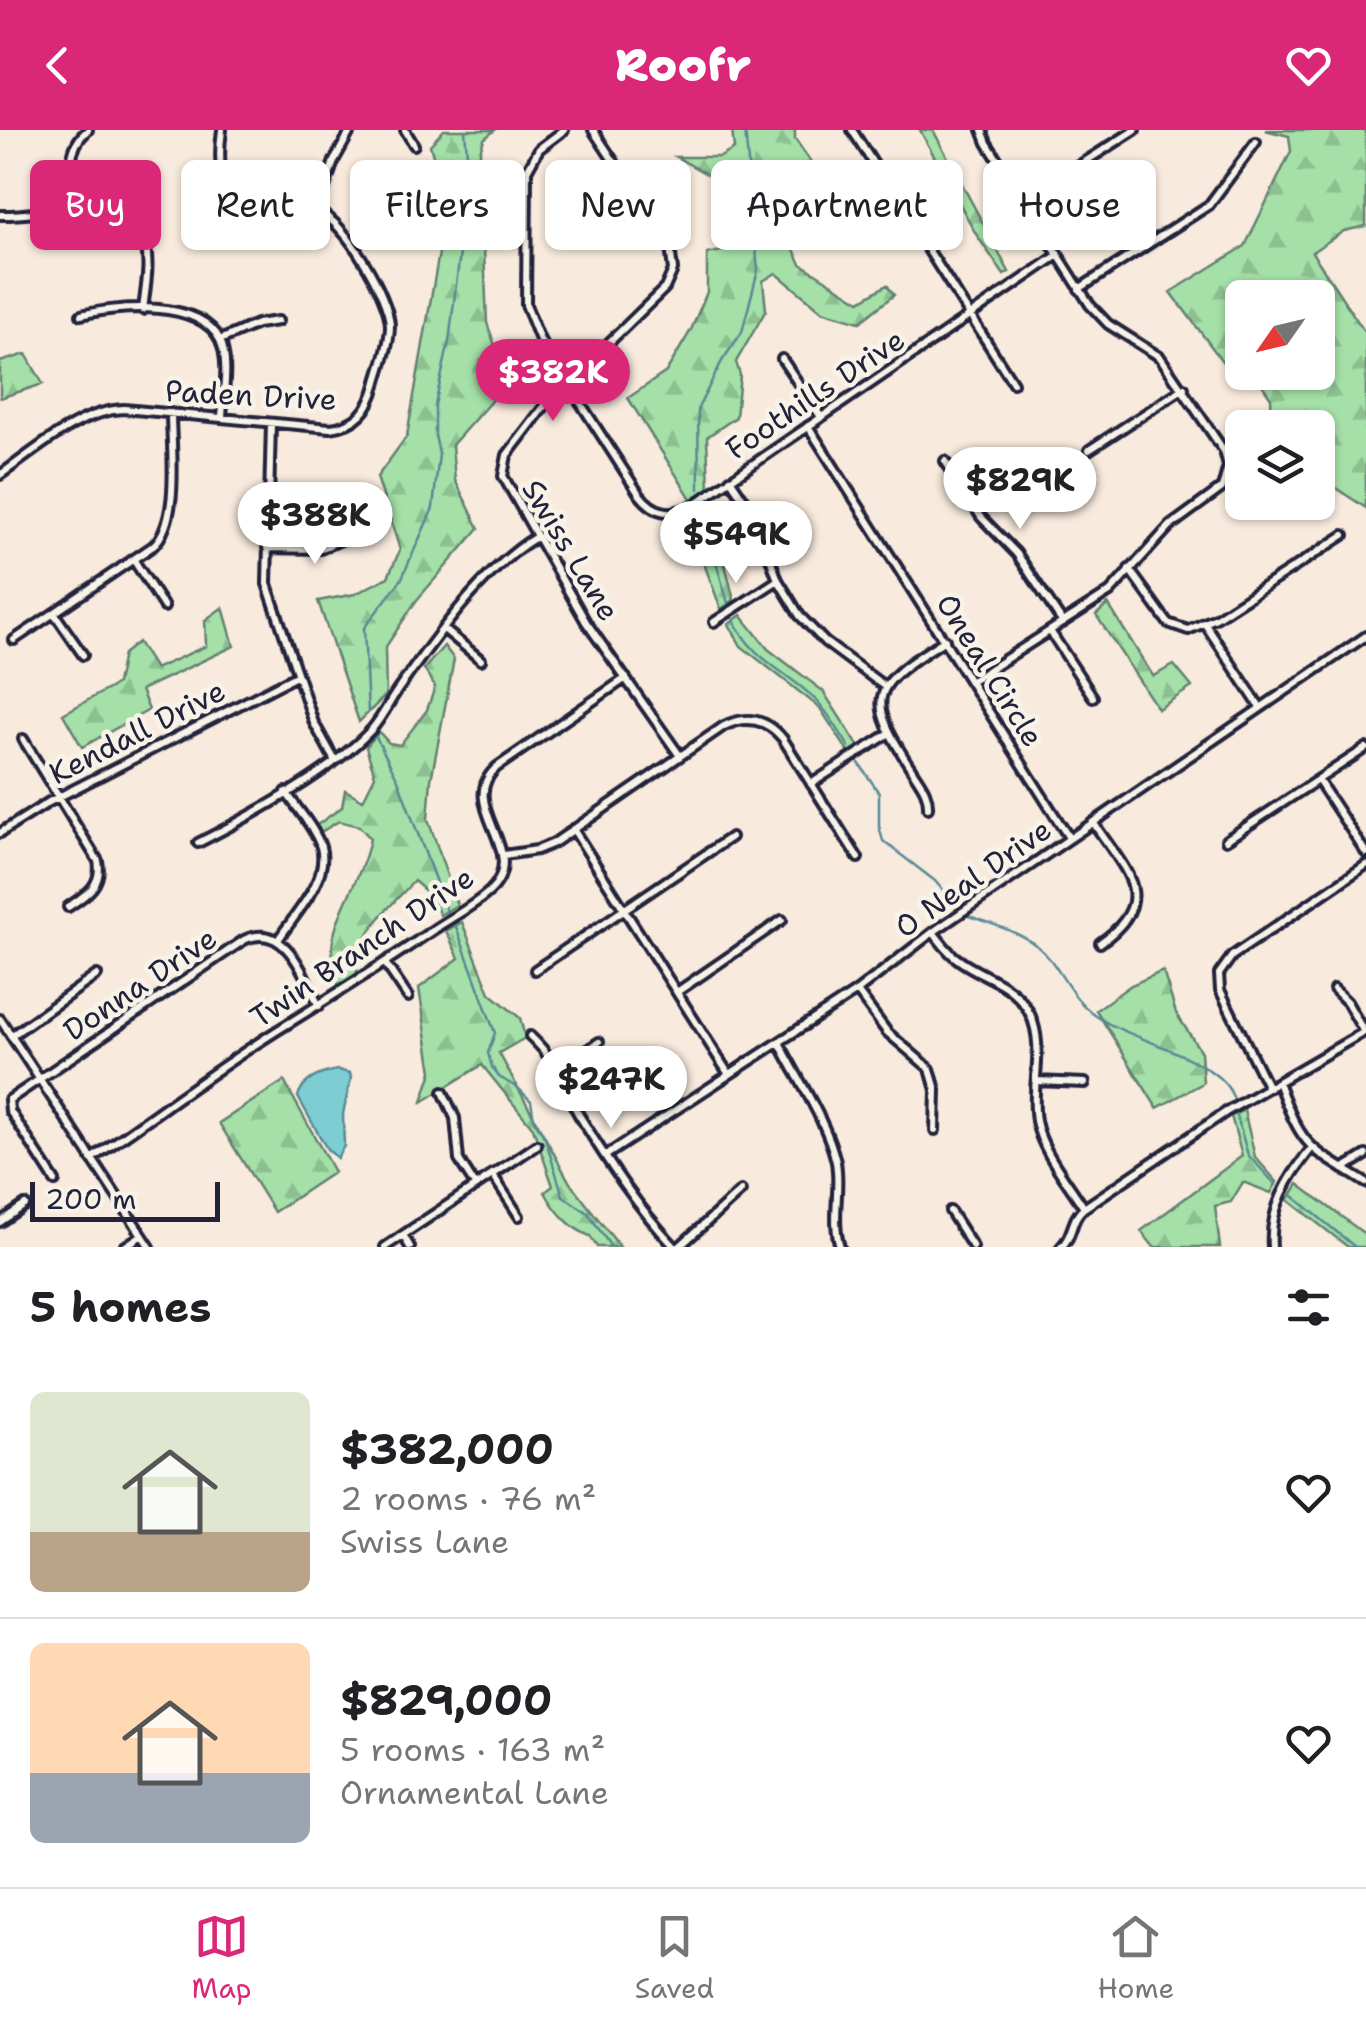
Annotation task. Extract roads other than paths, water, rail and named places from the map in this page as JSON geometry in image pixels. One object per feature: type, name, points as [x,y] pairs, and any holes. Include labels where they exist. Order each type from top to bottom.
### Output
[{"type":"street","points":[[72,160],[76,141],[88,130]]},
{"type":"street","points":[[221,160],[222,130]]},
{"type":"street","points":[[330,173],[351,130]]},
{"type":"street","points":[[404,130],[414,145]]},
{"type":"street","name":"Foothills Drive","points":[[564,130],[543,144],[527,171],[525,288],[533,328],[638,494],[650,507],[666,513],[678,512],[730,479],[1058,255]]},
{"type":"street","name":"Swiss Lane","points":[[593,130],[670,248],[672,270],[657,299],[538,414],[503,463],[503,476],[586,622],[680,756]]},
{"type":"street","points":[[852,130],[871,160]]},
{"type":"street","points":[[982,130],[997,160]]},
{"type":"street","points":[[1088,160],[1135,130]]},
{"type":"street","points":[[1079,289],[1209,205],[1256,142]]},
{"type":"street","points":[[0,215],[30,213]]},
{"type":"street","name":"Paden Drive","points":[[0,475],[78,422],[100,412],[124,409],[330,428],[358,418],[371,400],[389,335],[388,314],[380,290],[343,232],[330,222]]},
{"type":"street","points":[[143,310],[146,250]]},
{"type":"street","points":[[928,250],[1013,384]]},
{"type":"street","points":[[970,682],[1110,592],[1170,526],[1216,494],[1228,475],[1224,451],[1184,388],[1160,357],[1108,324],[1079,289],[1055,250]]},
{"type":"street","points":[[81,315],[111,308],[143,310],[190,315],[209,327],[220,340],[224,362],[222,418]]},
{"type":"street","points":[[220,340],[257,324],[278,321]]},
{"type":"street","points":[[782,359],[821,418]]},
{"type":"street","points":[[1089,450],[1184,388]]},
{"type":"street","points":[[14,640],[158,540],[169,520],[171,413]]},
{"type":"street","points":[[272,422],[266,584],[314,723],[334,759]]},
{"type":"street","name":"Oneal Circle","points":[[808,426],[1069,838]]},
{"type":"street","points":[[945,461],[981,517],[1017,554],[1063,623]]},
{"type":"street","points":[[730,479],[754,514],[778,580],[813,631],[884,686]]},
{"type":"street","points":[[1130,569],[1168,623],[1188,630],[1205,624],[1344,534]]},
{"type":"street","points":[[267,548],[320,549],[352,535]]},
{"type":"street","points":[[198,843],[286,792],[372,728],[404,681],[495,567],[536,537]]},
{"type":"street","points":[[132,559],[164,607]]},
{"type":"street","points":[[714,622],[778,580]]},
{"type":"street","points":[[54,613],[83,655]]},
{"type":"street","points":[[1205,624],[1260,706]]},
{"type":"street","points":[[445,630],[481,660]]},
{"type":"street","points":[[1050,631],[1092,697]]},
{"type":"street","name":"O Neal Drive","points":[[605,1156],[857,991],[933,932],[1366,636]]},
{"type":"street","points":[[928,808],[926,792],[888,734],[880,708],[884,686],[902,667],[945,640]]},
{"type":"street","name":"Kendall Drive","points":[[0,833],[61,796],[298,675]]},
{"type":"street","points":[[504,854],[483,802],[486,778],[626,678]]},
{"type":"street","name":"Twin Branch Drive","points":[[91,1159],[284,1026],[490,892],[502,874],[504,854],[545,848],[730,723],[744,719],[759,721],[777,732],[858,858]]},
{"type":"street","points":[[812,784],[888,734]]},
{"type":"street","points":[[23,739],[98,861],[100,873],[92,890],[68,907]]},
{"type":"street","points":[[1226,840],[1366,748]]},
{"type":"street","points":[[1318,780],[1366,852]]},
{"type":"street","points":[[286,792],[320,843],[322,866],[318,879],[278,940],[291,954],[319,1006]]},
{"type":"street","points":[[1092,822],[1126,872],[1134,896],[1125,923],[1100,944]]},
{"type":"street","points":[[574,829],[728,1073]]},
{"type":"street","points":[[535,970],[731,837]]},
{"type":"street","points":[[1268,1088],[1220,990],[1222,966],[1366,865]]},
{"type":"street","points":[[677,992],[782,920]]},
{"type":"street","points":[[933,932],[958,960],[1003,982],[1020,998],[1036,1034],[1035,1108],[1041,1138],[1084,1208]]},
{"type":"street","name":"Donna Drive","points":[[56,1181],[8,1106],[12,1098],[244,940],[260,935],[278,940]]},
{"type":"street","points":[[385,963],[408,997]]},
{"type":"street","points":[[11,1036],[97,975]]},
{"type":"street","points":[[1060,1247],[1084,1208],[1226,1112],[1364,1032],[1334,989]]},
{"type":"street","points":[[857,991],[887,1032],[930,1069],[936,1083],[936,1130]]},
{"type":"street","points":[[0,1019],[150,1247]]},
{"type":"street","points":[[530,1036],[559,1069],[572,1104],[628,1191],[677,1247],[740,1191]]},
{"type":"street","points":[[559,1069],[600,1042]]},
{"type":"street","points":[[779,1042],[832,1149],[838,1179],[836,1225],[840,1247]]},
{"type":"street","points":[[1036,1080],[1084,1083]]},
{"type":"street","points":[[1278,1082],[1296,1129],[1311,1149],[1366,1183]]},
{"type":"street","points":[[443,1092],[454,1118],[459,1160],[475,1185]]},
{"type":"street","points":[[384,1247],[537,1145]]},
{"type":"street","points":[[1272,1247],[1276,1208],[1311,1149]]},
{"type":"street","points":[[1343,1169],[1366,1155]]},
{"type":"street","points":[[492,1174],[519,1216]]},
{"type":"street","points":[[0,1222],[25,1205]]},
{"type":"street","points":[[950,1211],[973,1247]]},
{"type":"street","points":[[403,1234],[410,1247]]},
{"type":"street","points":[[124,1247],[142,1235]]},
{"type":"water","points":[[337,1070],[350,1073],[351,1078],[343,1114],[344,1146],[337,1158],[327,1149],[298,1097],[308,1081]]},
{"type":"waterway","points":[[368,713],[364,628],[401,580],[433,508],[439,454],[435,405],[449,342],[469,180],[465,130]]},
{"type":"waterway","points":[[699,489],[698,408],[742,332],[758,270],[745,130]]},
{"type":"waterway","points":[[700,508],[728,603]]},
{"type":"waterway","points":[[733,618],[759,654],[817,701],[849,747]]},
{"type":"waterway","points":[[376,737],[398,780],[447,912]]},
{"type":"waterway","points":[[859,763],[879,793],[883,841],[935,881],[956,906]]},
{"type":"waterway","points":[[966,915],[1037,946],[1092,1013],[1214,1073],[1234,1100]]},
{"type":"waterway","points":[[455,924],[495,1033],[488,1053],[492,1067],[531,1101],[534,1120],[545,1138],[563,1196],[588,1213],[611,1247]]},
{"type":"waterway","points":[[1236,1114],[1248,1155],[1276,1185]]},
{"type":"waterway","points":[[1293,1196],[1355,1247]]}]
